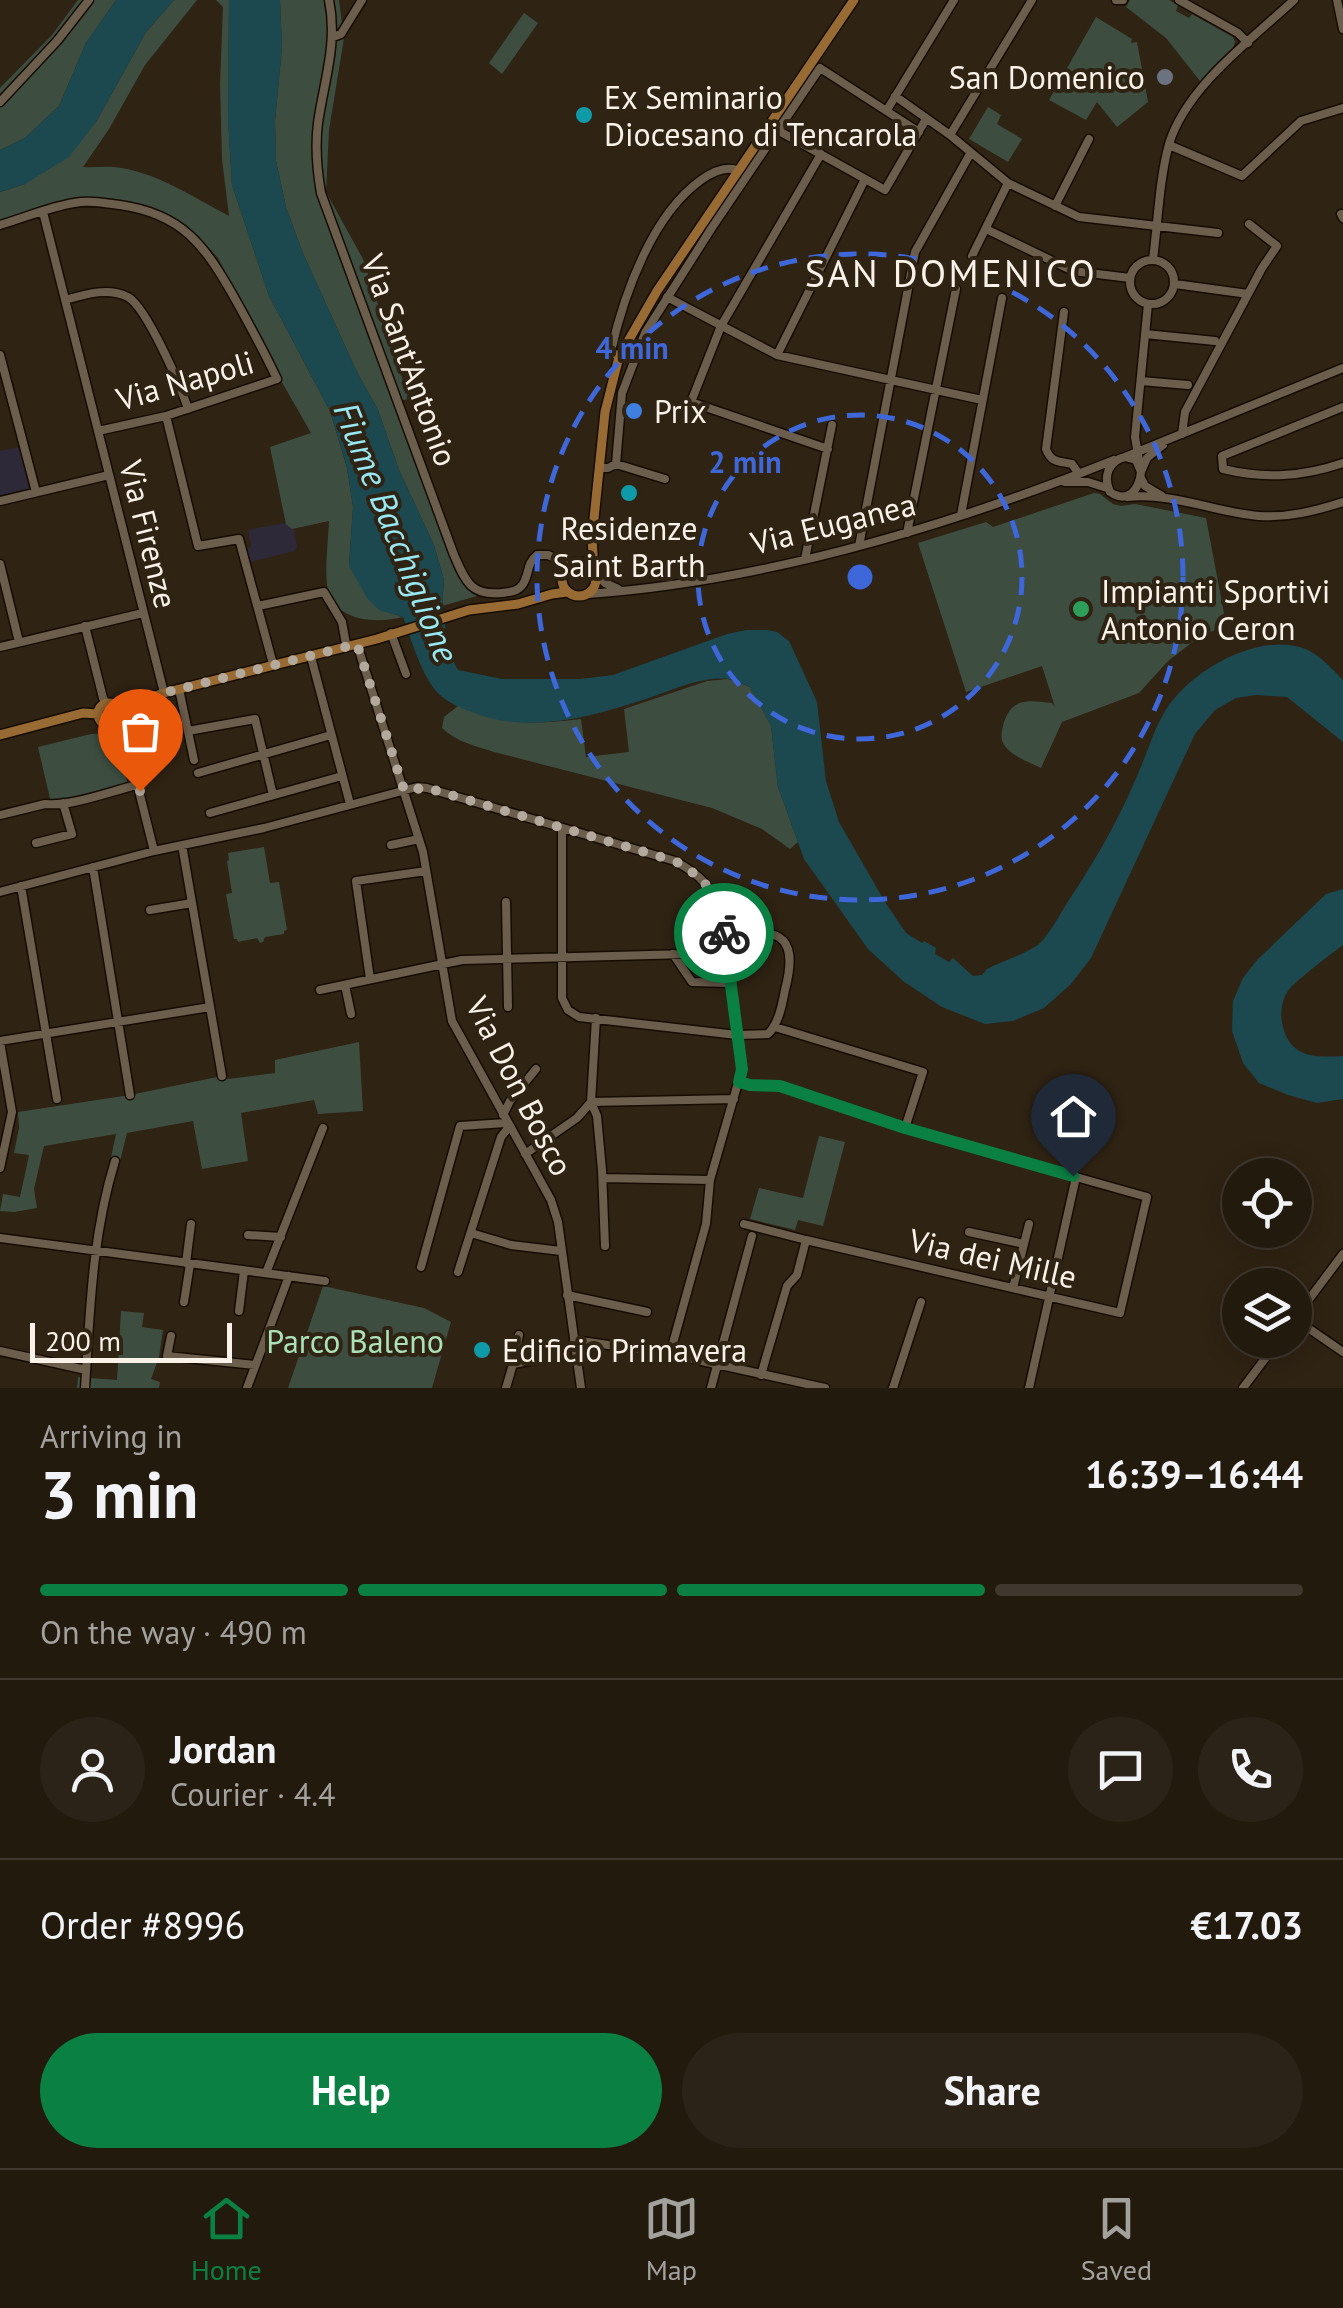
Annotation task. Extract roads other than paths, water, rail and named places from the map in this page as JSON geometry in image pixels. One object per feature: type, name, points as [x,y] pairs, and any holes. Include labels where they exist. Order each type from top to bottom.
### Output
[{"type":"main road","points":[[588,594],[595,585],[592,538],[600,454],[608,393],[618,356],[657,291],[700,237],[747,156],[854,0]]},
{"type":"main road","points":[[540,597],[564,571],[580,561],[592,538]]},
{"type":"main road","points":[[580,561],[595,572]]},
{"type":"main road","points":[[564,571],[562,584],[567,592]]},
{"type":"main road","name":"Via Euganea","points":[[119,708],[469,610],[567,592],[575,596],[588,594]]},
{"type":"main road","points":[[104,701],[119,708],[120,717],[115,724],[102,723],[98,714],[104,701]]},
{"type":"main road","points":[[0,735],[84,713],[98,714]]},
{"type":"street","points":[[0,102],[89,0]]},
{"type":"street","name":"Via Sant'Antonio","points":[[329,0],[333,37],[318,127],[321,193],[454,555],[466,582],[481,593],[516,591],[522,586],[532,557],[542,554],[556,558],[564,571]]},
{"type":"street","name":"Via Sant'Antonio","points":[[333,37],[342,34],[362,0]]},
{"type":"street","points":[[887,110],[954,0]]},
{"type":"street","points":[[950,135],[1032,0]]},
{"type":"street","points":[[1179,0],[1238,33],[1248,43]]},
{"type":"street","points":[[1153,259],[1169,145],[1184,110],[1294,0]]},
{"type":"street","points":[[1336,0],[1343,29]]},
{"type":"street","points":[[599,468],[608,468],[616,459],[622,393],[645,332],[700,237],[758,162],[820,68],[919,132]]},
{"type":"street","points":[[895,96],[1008,183],[1079,217],[1218,234]]},
{"type":"street","points":[[1169,145],[1242,176],[1301,121],[1343,108]]},
{"type":"street","points":[[779,131],[885,190],[926,119]]},
{"type":"street","points":[[1055,206],[1088,139]]},
{"type":"street","points":[[820,154],[721,326],[691,402],[828,449]]},
{"type":"street","points":[[859,546],[914,252],[970,154]]},
{"type":"street","points":[[747,156],[758,162]]},
{"type":"street","points":[[618,356],[611,351],[624,304],[660,227],[700,180],[722,169],[738,170]]},
{"type":"street","points":[[776,355],[865,179]]},
{"type":"street","points":[[972,256],[1008,183]]},
{"type":"street","name":"Via Napoli","points":[[0,225],[75,202],[131,207],[169,221],[194,238],[214,260],[277,379],[188,410],[98,432]]},
{"type":"street","name":"Via Firenze","points":[[43,212],[164,693]]},
{"type":"street","points":[[1182,434],[1185,412],[1277,246],[1249,224]]},
{"type":"street","points":[[986,230],[1073,272],[1130,278]]},
{"type":"street","points":[[1153,259],[1167,264],[1175,284],[1169,297],[1148,304],[1136,297],[1130,278],[1141,262],[1153,259]]},
{"type":"street","points":[[1175,284],[1248,294]]},
{"type":"street","points":[[907,533],[956,289]]},
{"type":"street","points":[[65,300],[110,292],[130,298],[140,309],[171,368],[188,410]]},
{"type":"street","points":[[667,296],[776,355],[982,400]]},
{"type":"street","points":[[960,516],[1002,298]]},
{"type":"street","points":[[1140,472],[1135,437],[1148,304]]},
{"type":"street","points":[[1064,312],[1046,449],[1049,457],[1072,464],[1079,474]]},
{"type":"street","points":[[1145,334],[1215,341]]},
{"type":"street","points":[[0,355],[4,385],[36,492]]},
{"type":"street","name":"Via Euganea","points":[[1051,485],[1078,481],[1127,497],[1136,490],[1147,458],[1171,440],[1343,368]]},
{"type":"street","points":[[1140,381],[1188,385]]},
{"type":"street","points":[[1343,407],[1222,456],[1223,468],[1278,477],[1343,463]]},
{"type":"street","points":[[166,416],[198,546],[239,538],[273,664]]},
{"type":"street","points":[[805,559],[832,425]]},
{"type":"street","points":[[1135,437],[1142,444],[1171,440]]},
{"type":"street","points":[[1135,437],[1124,457],[1136,460],[1145,486],[1166,498]]},
{"type":"street","name":"Via Euganea","points":[[588,594],[670,585],[859,546],[960,516],[1171,440]]},
{"type":"street","points":[[600,454],[665,479]]},
{"type":"street","points":[[1107,488],[1114,460]]},
{"type":"street","points":[[0,501],[109,475]]},
{"type":"street","points":[[1127,497],[1166,498],[1274,516],[1343,502]]},
{"type":"street","points":[[0,564],[19,642]]},
{"type":"street","points":[[595,572],[605,584],[622,590]]},
{"type":"street","name":"Via Don Bosco","points":[[258,606],[324,592],[342,622],[419,840],[452,1021],[551,1200],[558,1222],[581,1388]]},
{"type":"street","points":[[0,647],[143,612]]},
{"type":"street","points":[[85,626],[104,701]]},
{"type":"street","points":[[391,633],[406,674]]},
{"type":"street","points":[[306,657],[350,804]]},
{"type":"street","points":[[179,689],[194,760]]},
{"type":"street","points":[[188,731],[255,719],[274,795]]},
{"type":"street","points":[[115,724],[128,747],[154,851]]},
{"type":"street","points":[[198,773],[331,735]]},
{"type":"street","points":[[210,814],[342,776]]},
{"type":"street","points":[[0,815],[137,784]]},
{"type":"street","points":[[0,892],[404,790],[427,788],[675,861],[698,874],[712,892],[720,915],[742,1069],[710,1180],[706,1224],[670,1354]]},
{"type":"street","points":[[36,843],[72,834],[64,803]]},
{"type":"street","points":[[562,828],[562,998],[568,1010],[580,1016],[737,1035],[768,1034],[775,1027],[790,966],[789,950],[778,937],[767,932],[724,935]]},
{"type":"street","points":[[391,844],[419,840]]},
{"type":"street","points":[[182,846],[222,1076]]},
{"type":"street","points":[[93,867],[130,1095]]},
{"type":"street","points":[[370,979],[356,882],[426,870]]},
{"type":"street","points":[[21,886],[57,1099]]},
{"type":"street","points":[[506,902],[508,1006]]},
{"type":"street","points":[[150,910],[192,903]]},
{"type":"street","points":[[320,990],[462,960],[726,953]]},
{"type":"street","points":[[673,954],[692,982],[730,983]]},
{"type":"street","points":[[344,986],[351,1014]]},
{"type":"street","points":[[0,1168],[12,1112],[0,1041],[210,1007]]},
{"type":"street","points":[[596,1018],[591,1102],[603,1178],[604,1246]]},
{"type":"street","points":[[775,1027],[923,1072],[905,1128]]},
{"type":"street","points":[[458,1272],[510,1101],[536,1068]]},
{"type":"street","points":[[739,1082],[780,1086],[905,1128],[1076,1177],[1029,1388]]},
{"type":"street","points":[[524,1154],[577,1118],[591,1102],[734,1099]]},
{"type":"street","points":[[496,1103],[510,1101]]},
{"type":"street","points":[[421,1266],[460,1126],[506,1122]]},
{"type":"street","points":[[266,1274],[324,1128]]},
{"type":"street","points":[[85,1388],[95,1251],[104,1196],[115,1161]]},
{"type":"street","name":"Via dei Mille","points":[[744,1224],[1120,1314],[1147,1198],[1076,1177]]},
{"type":"street","points":[[603,1178],[710,1180]]},
{"type":"street","points":[[184,1302],[191,1224]]},
{"type":"street","points":[[1013,1288],[1029,1224]]},
{"type":"street","points":[[968,1232],[1024,1244]]},
{"type":"street","points":[[471,1233],[561,1252]]},
{"type":"street","points":[[248,1235],[281,1237]]},
{"type":"street","points":[[711,1388],[752,1236]]},
{"type":"street","points":[[0,1238],[325,1281]]},
{"type":"street","points":[[761,1374],[787,1286],[797,1275],[806,1240]]},
{"type":"street","points":[[1312,1295],[1343,1254]]},
{"type":"street","points":[[239,1310],[244,1270]]},
{"type":"street","points":[[247,1388],[288,1276]]},
{"type":"street","points":[[568,1295],[647,1312]]},
{"type":"street","points":[[893,1388],[921,1302]]},
{"type":"street","points":[[1312,1330],[1343,1352]]},
{"type":"street","points":[[171,1336],[167,1356],[255,1365]]},
{"type":"street","points":[[508,1386],[519,1336]]},
{"type":"street","points":[[574,1340],[670,1354],[820,1387]]},
{"type":"street","points":[[0,1351],[86,1370]]},
{"type":"street","points":[[512,1364],[551,1357]]},
{"type":"street","points":[[1243,1388],[1266,1358]]},
{"type":"water","points":[[116,0],[174,0],[146,32],[96,122],[69,157],[25,184],[0,192],[0,150],[25,138],[59,106],[86,43]]},
{"type":"water","name":"Fiume Bacchiglione","points":[[229,0],[280,0],[282,47],[275,121],[276,161],[286,207],[434,545],[444,580],[442,606],[449,652],[458,670],[502,679],[580,679],[613,675],[727,634],[746,630],[777,632],[789,641],[817,702],[826,781],[839,822],[906,933],[936,948],[935,954],[949,962],[953,958],[973,976],[1030,950],[1045,938],[1114,825],[1164,713],[1190,682],[1208,669],[1227,658],[1269,645],[1308,650],[1343,680],[1343,742],[1287,697],[1236,698],[1215,710],[1195,734],[1091,958],[1071,984],[1044,1008],[1013,1021],[985,1024],[942,1007],[903,981],[868,949],[804,859],[778,787],[771,726],[750,687],[728,679],[707,680],[603,712],[537,723],[494,719],[446,700],[427,678],[403,617],[379,610],[367,598],[349,566],[353,507],[347,467],[330,411],[269,296],[232,185]]},
{"type":"water","points":[[1343,889],[1343,945],[1288,991],[1281,1011],[1285,1034],[1296,1049],[1312,1055],[1343,1056],[1343,1099],[1317,1103],[1259,1083],[1243,1063],[1232,1031],[1233,1001],[1257,960],[1326,894]]},
{"type":"place","name":"San Domenico","points":[[1165,77]]},
{"type":"place","name":"Ex Seminario Diocesano di Tencarola","points":[[584,115]]},
{"type":"place","name":"Prix","points":[[634,411]]},
{"type":"place","name":"Residenze Saint Barth","points":[[629,493]]},
{"type":"place","name":"Impianti Sportivi Antonio Ceron","points":[[1081,609]]},
{"type":"place","name":"Edificio Primavera","points":[[482,1350]]},
{"type":"district","name":"SAN DOMENICO","points":[[951,272]]},
{"type":"park label","name":"Parco Baleno","points":[[355,1341]]}]
